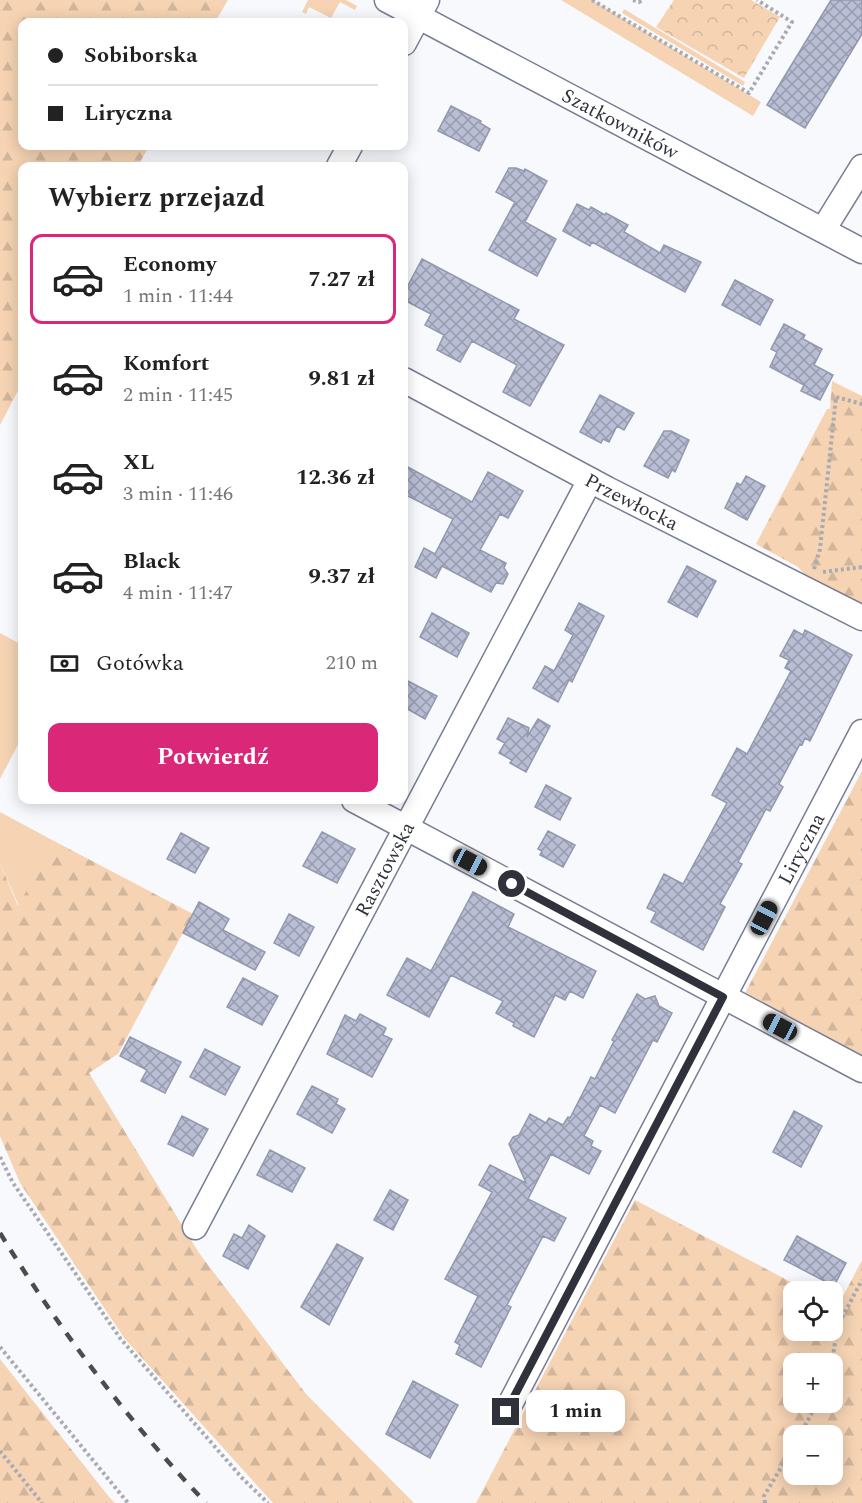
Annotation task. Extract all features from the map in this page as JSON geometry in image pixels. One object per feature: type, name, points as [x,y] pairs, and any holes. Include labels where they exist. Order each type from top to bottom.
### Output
[{"type":"street","name":"Szatkowników","points":[[387,0],[422,8],[858,249]]},
{"type":"street","points":[[408,35],[422,8]]},
{"type":"street","points":[[823,230],[862,167]]},
{"type":"street","name":"Przewłocka","points":[[408,382],[590,480],[862,618]]},
{"type":"street","name":"Rasztowska","points":[[195,1227],[590,480]]},
{"type":"street","name":"Liryczna","points":[[506,1412],[862,732]]},
{"type":"street","points":[[362,804],[862,1070]]},
{"type":"path","points":[[592,0],[749,93],[792,22],[757,0]]},
{"type":"path","points":[[633,0],[639,2],[642,0]]},
{"type":"path","points":[[862,404],[836,397],[820,549],[813,573],[862,567]]},
{"type":"path","points":[[0,1157],[13,1183],[120,1338],[243,1479],[268,1503]]},
{"type":"path","points":[[833,1353],[837,1327],[862,1280]]},
{"type":"path","points":[[0,1347],[129,1503]]},
{"type":"path","points":[[0,1451],[42,1503]]},
{"type":"path","points":[[765,1503],[765,1496],[783,1465]]},
{"type":"green space","points":[[0,0],[228,0],[217,18],[18,18],[18,150],[147,150],[140,162],[18,162],[18,391],[0,425]]},
{"type":"green space","points":[[308,0],[346,0],[357,6],[355,10],[340,2],[331,18],[309,7],[306,14],[302,12]]},
{"type":"green space","points":[[561,0],[592,0],[761,102],[753,116]]},
{"type":"green space","points":[[674,0],[751,0],[780,17],[744,78],[656,27]]},
{"type":"green space","points":[[624,9],[745,82],[743,86],[622,13]]},
{"type":"green space","points":[[832,381],[862,396],[862,605],[811,582],[798,567],[756,544],[827,409],[830,409]]},
{"type":"green space","points":[[0,633],[18,643],[18,745],[0,779]]},
{"type":"green space","points":[[862,771],[862,1061],[743,997]]},
{"type":"green space","points":[[0,812],[54,841],[19,906],[0,863]]},
{"type":"green space","points":[[54,841],[193,914],[118,1054],[89,1073],[199,1253],[306,1394],[414,1503],[273,1503],[125,1339],[20,1183],[0,1136],[0,863],[18,906]]},
{"type":"green space","points":[[635,1200],[789,1281],[783,1281],[783,1341],[843,1341],[843,1296],[862,1260],[862,1503],[476,1503]]},
{"type":"green space","points":[[0,1359],[109,1497],[115,1503],[0,1503]]},
{"type":"building","points":[[831,0],[862,0],[862,34],[805,128],[767,105]]},
{"type":"building","points":[[451,106],[481,121],[480,123],[490,129],[479,151],[438,131]]},
{"type":"building","points":[[509,168],[524,171],[525,169],[547,181],[525,222],[556,239],[537,276],[489,250],[515,202],[496,192]]},
{"type":"building","points":[[577,204],[589,210],[591,207],[605,215],[606,213],[628,225],[624,232],[660,253],[664,245],[701,262],[685,292],[592,242],[590,246],[563,231]]},
{"type":"building","points":[[422,259],[519,310],[514,319],[564,345],[530,406],[503,392],[517,365],[472,341],[460,362],[437,350],[444,335],[425,325],[431,314],[408,302],[408,285]]},
{"type":"building","points":[[735,280],[773,300],[760,325],[722,305]]},
{"type":"building","points":[[784,324],[805,335],[803,339],[822,349],[814,365],[833,375],[820,400],[801,391],[804,385],[770,367],[777,352],[771,349]]},
{"type":"building","points":[[600,395],[634,413],[624,430],[617,426],[609,442],[603,439],[601,443],[580,432]]},
{"type":"building","points":[[664,431],[671,431],[689,440],[675,472],[672,470],[668,478],[644,466]]},
{"type":"building","points":[[408,467],[472,502],[488,472],[523,491],[508,518],[500,514],[480,550],[506,563],[504,568],[508,574],[503,584],[496,583],[491,592],[442,566],[436,578],[415,567],[424,548],[435,554],[453,519],[408,496]]},
{"type":"building","points":[[746,476],[765,486],[747,520],[725,508],[737,483],[741,485]]},
{"type":"building","points":[[687,566],[716,581],[697,617],[668,602]]},
{"type":"building","points":[[579,603],[604,616],[572,682],[569,680],[558,702],[533,688],[545,666],[554,671],[573,635],[565,630]]},
{"type":"building","points":[[432,613],[469,633],[457,657],[420,637]]},
{"type":"building","points":[[794,630],[803,635],[805,630],[852,655],[810,741],[805,738],[802,745],[800,744],[779,784],[783,787],[770,811],[766,809],[738,862],[742,864],[720,904],[725,907],[703,950],[651,922],[656,912],[647,908],[664,874],[683,884],[727,803],[712,795],[737,748],[747,754],[791,671],[785,668],[789,660],[780,656]]},
{"type":"building","points":[[408,681],[437,696],[425,719],[408,709]]},
{"type":"building","points":[[508,718],[529,728],[527,737],[538,719],[550,726],[526,772],[510,763],[512,760],[499,753],[505,743],[497,739]]},
{"type":"building","points":[[546,785],[571,798],[560,820],[535,807]]},
{"type":"building","points":[[548,831],[575,845],[563,867],[540,855],[542,851],[538,849]]},
{"type":"building","points":[[322,832],[355,849],[337,883],[303,866]]},
{"type":"building","points":[[181,833],[209,848],[195,873],[167,859]]},
{"type":"building","points":[[473,892],[514,914],[508,927],[596,971],[583,998],[570,991],[565,1000],[555,995],[534,1037],[513,1026],[514,1023],[496,1013],[503,1001],[451,975],[429,1017],[387,995],[407,958],[431,971]]},
{"type":"building","points":[[199,902],[229,919],[223,930],[265,952],[255,970],[183,933]]},
{"type":"building","points":[[289,914],[314,927],[299,956],[274,943]]},
{"type":"building","points":[[243,978],[278,996],[262,1025],[227,1007]]},
{"type":"building","points":[[637,994],[645,999],[655,996],[659,1006],[672,1013],[657,1042],[653,1040],[615,1113],[600,1105],[584,1136],[593,1141],[591,1146],[601,1151],[589,1174],[551,1154],[528,1199],[566,1218],[554,1241],[543,1236],[507,1305],[511,1307],[481,1367],[456,1354],[460,1345],[455,1342],[478,1296],[445,1279],[492,1192],[479,1185],[490,1165],[526,1183],[509,1144],[513,1137],[519,1135],[530,1114],[546,1123],[549,1118],[563,1125],[568,1117],[570,1118],[591,1077],[595,1079],[614,1041],[612,1040]]},
{"type":"building","points":[[360,1014],[386,1028],[383,1035],[392,1039],[372,1077],[327,1054],[345,1015],[356,1021]]},
{"type":"building","points":[[130,1037],[181,1062],[165,1093],[141,1081],[147,1070],[120,1056]]},
{"type":"building","points":[[205,1049],[240,1067],[225,1095],[190,1077]]},
{"type":"building","points":[[312,1086],[338,1099],[336,1104],[345,1109],[332,1133],[297,1114]]},
{"type":"building","points":[[794,1111],[822,1126],[801,1167],[773,1152]]},
{"type":"building","points":[[182,1116],[208,1129],[193,1156],[168,1144]]},
{"type":"building","points":[[270,1150],[305,1168],[292,1192],[257,1175]]},
{"type":"building","points":[[390,1190],[408,1200],[393,1230],[374,1220]]},
{"type":"building","points":[[249,1225],[265,1236],[248,1269],[223,1256],[234,1234],[242,1238]]},
{"type":"building","points":[[797,1236],[846,1263],[837,1281],[824,1281],[784,1260]]},
{"type":"building","points":[[337,1244],[363,1258],[329,1325],[301,1307]]},
{"type":"building","points":[[413,1381],[458,1405],[430,1458],[386,1434]]},
{"type":"railway","points":[[0,1233],[46,1304],[96,1373],[149,1440],[206,1503]]},
{"type":"route","points":[[506,1412],[723,997],[512,884]]}]
